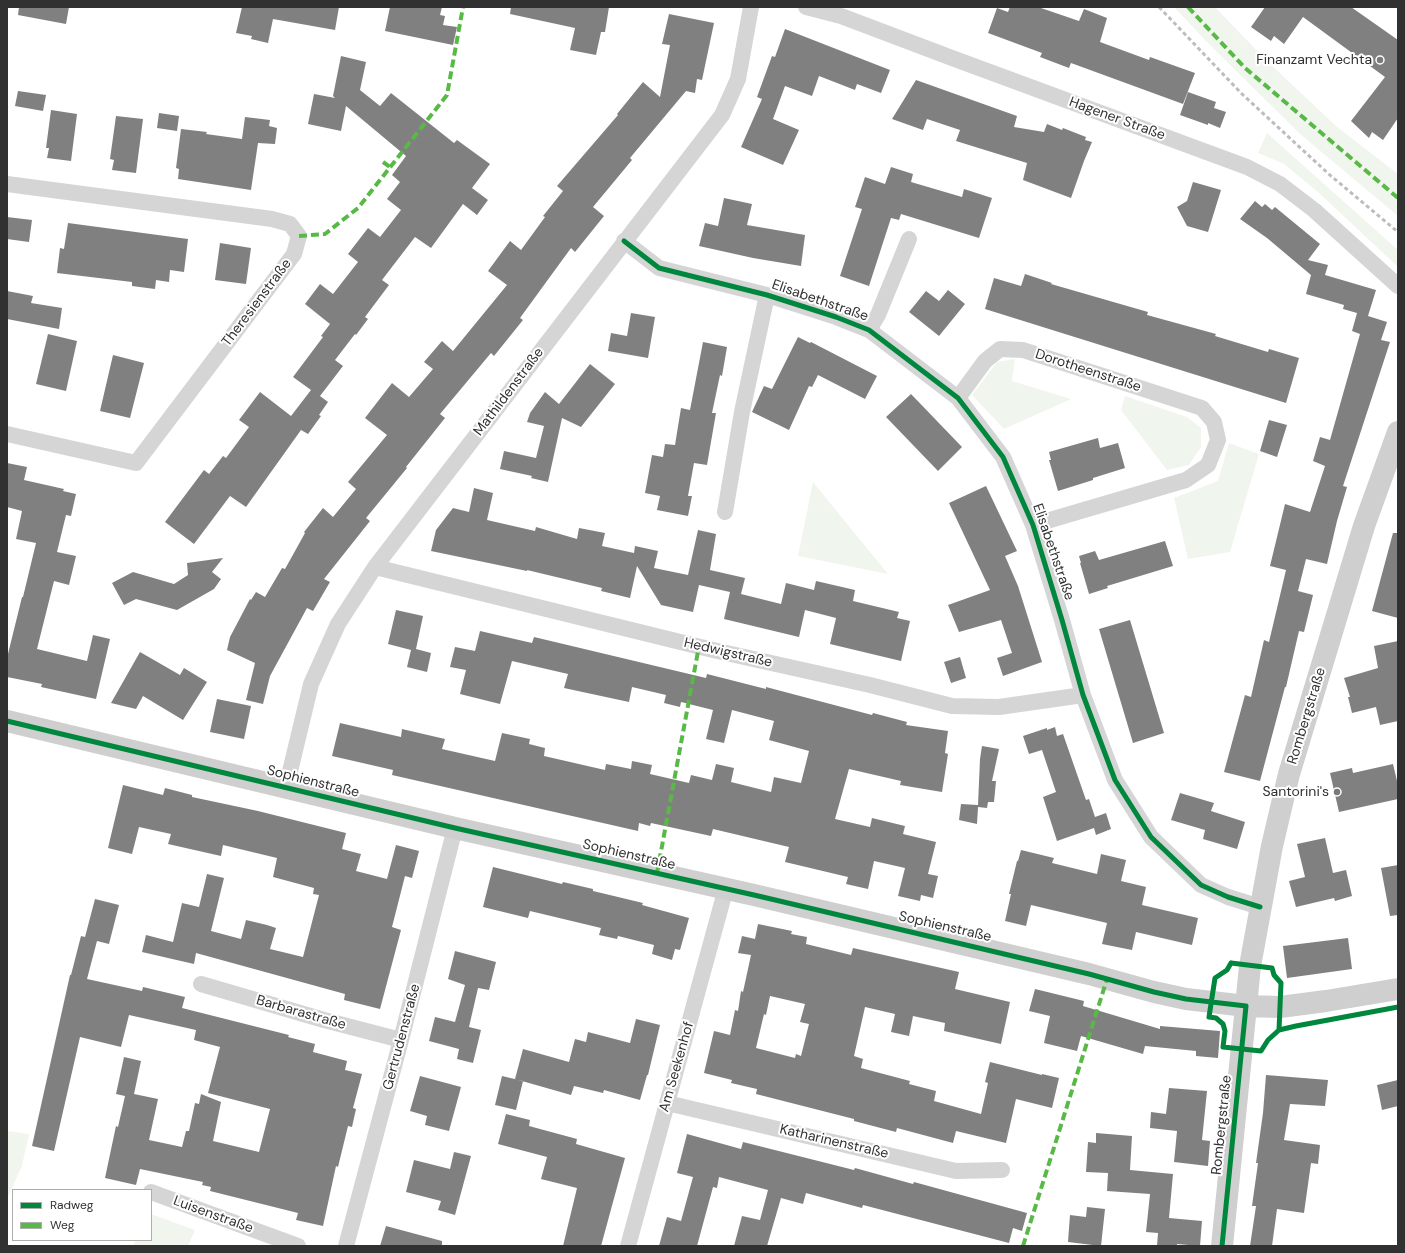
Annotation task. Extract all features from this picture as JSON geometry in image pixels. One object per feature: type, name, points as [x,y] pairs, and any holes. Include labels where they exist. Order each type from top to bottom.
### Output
[{"type":"street","name":"Mathildenstraße","points":[[286,788],[311,684],[338,624],[375,568],[722,115],[738,79],[751,7]]},
{"type":"street","name":"Hagener Straße","points":[[810,7],[841,16],[1247,167],[1280,184],[1314,210],[1398,286]]},
{"type":"street","name":"Theresienstraße","points":[[7,184],[272,219],[290,224],[299,236],[294,254],[136,464],[7,434]]},
{"type":"street","name":"Elisabethstraße","points":[[869,330],[878,315],[909,239]]},
{"type":"street","name":"Elisabethstraße","points":[[624,241],[659,268],[767,295],[836,317],[869,330],[958,398],[1003,457],[1033,525],[1083,695],[1115,780],[1151,837],[1202,885],[1228,897],[1260,907]]},
{"type":"street","name":"Elisabethstraße","points":[[725,512],[742,412],[767,295]]},
{"type":"street","name":"Dorotheenstraße","points":[[958,398],[985,361],[1000,349],[1023,350],[1202,408],[1214,422],[1218,440]]},
{"type":"street","name":"Rombergstraße","points":[[1222,1246],[1250,966],[1272,846],[1291,766],[1364,526],[1398,432]]},
{"type":"street","name":"Elisabethstraße","points":[[1033,525],[1186,480],[1208,465],[1218,440]]},
{"type":"street","name":"Hedwigstraße","points":[[375,568],[713,650],[870,685],[952,706],[999,707],[1083,695]]},
{"type":"street","name":"Sophienstraße","points":[[7,721],[455,828],[726,888],[1089,974],[1154,992],[1186,999],[1246,1006],[1280,1007],[1398,989]]},
{"type":"street","name":"Gertrudenstraße","points":[[346,1246],[401,1040],[455,828]]},
{"type":"street","name":"Am Seekenhof","points":[[628,1246],[726,888]]},
{"type":"street","name":"Barbarastraße","points":[[201,984],[324,1020],[401,1040]]},
{"type":"street","name":"Katharinenstraße","points":[[667,1102],[956,1172],[1002,1170]]},
{"type":"street","name":"Luisenstraße","points":[[152,1192],[298,1246]]},
{"type":"shaded area","points":[[1174,7],[1215,7],[1266,60],[1336,126],[1398,174],[1398,216],[1300,134],[1206,41]]},
{"type":"shaded area","points":[[1267,133],[1398,250],[1398,267],[1319,193],[1284,164],[1258,153]]},
{"type":"shaded area","points":[[1015,359],[1012,381],[1071,399],[1004,429],[972,395],[997,362]]},
{"type":"shaded area","points":[[1125,396],[1187,417],[1201,428],[1201,447],[1189,465],[1167,470],[1121,410]]},
{"type":"shaded area","points":[[1229,443],[1259,454],[1230,552],[1188,559],[1174,498],[1218,481]]},
{"type":"shaded area","points":[[813,482],[888,574],[798,556]]},
{"type":"shaded area","points":[[7,1131],[29,1134],[22,1166],[7,1199]]},
{"type":"shaded area","points":[[152,1214],[195,1230],[188,1246],[133,1246],[136,1241],[152,1241]]},
{"type":"building","points":[[19,7],[69,7],[66,24],[18,15]]},
{"type":"building","points":[[242,7],[339,7],[335,30],[273,19],[268,43],[251,39],[252,36],[236,33]]},
{"type":"building","points":[[390,7],[442,7],[440,15],[445,16],[443,25],[457,27],[453,45],[385,31]]},
{"type":"building","points":[[511,7],[609,7],[605,32],[601,32],[596,55],[570,50],[575,28],[510,14]]},
{"type":"building","points":[[1010,7],[1038,7],[1079,21],[1084,9],[1107,18],[1100,42],[1149,60],[1150,57],[1195,73],[1183,104],[1071,63],[1069,68],[1040,57],[1042,53],[988,33],[997,8],[1008,12]]},
{"type":"building","name":"Finanzamt Vechta","points":[[1265,7],[1351,7],[1398,40],[1398,118],[1383,140],[1372,132],[1369,138],[1351,121],[1385,77],[1303,17],[1284,44],[1274,36],[1271,41],[1251,27]]},
{"type":"building","points":[[669,14],[714,23],[702,80],[697,79],[695,93],[686,91],[630,158],[632,160],[593,207],[604,216],[575,252],[571,248],[520,318],[523,320],[494,356],[491,353],[440,414],[445,418],[366,518],[370,521],[324,579],[330,582],[313,611],[307,608],[270,676],[263,704],[246,700],[255,663],[227,650],[230,637],[250,599],[251,600],[256,592],[265,597],[282,568],[285,569],[305,533],[304,532],[323,508],[333,517],[356,489],[348,482],[387,435],[365,418],[392,383],[409,397],[433,369],[424,362],[442,341],[453,351],[507,285],[488,271],[510,241],[521,250],[545,217],[543,216],[563,191],[557,186],[618,115],[617,114],[643,82],[660,97],[670,45],[662,44]]},
{"type":"building","points":[[785,29],[890,70],[881,93],[857,84],[855,90],[819,76],[812,96],[785,86],[773,119],[799,130],[783,165],[741,147],[762,99],[757,97],[772,56],[775,57]]},
{"type":"building","points":[[341,56],[366,62],[360,90],[380,106],[391,93],[454,143],[457,140],[490,164],[472,188],[488,200],[477,215],[463,204],[431,248],[415,237],[382,280],[389,285],[365,317],[368,319],[335,360],[343,366],[320,396],[328,402],[319,415],[321,416],[308,434],[301,430],[246,507],[230,496],[194,544],[165,522],[204,470],[209,474],[223,456],[226,458],[249,427],[239,420],[260,392],[291,416],[311,390],[293,377],[323,337],[321,336],[330,324],[305,304],[320,284],[333,294],[358,262],[348,254],[368,228],[380,237],[401,210],[387,199],[400,182],[392,175],[406,156],[346,106],[341,131],[308,124],[314,94],[335,98],[333,96]]},
{"type":"building","points":[[916,80],[1017,116],[1014,127],[1044,132],[1047,124],[1062,130],[1063,128],[1086,137],[1085,140],[1092,142],[1071,198],[1023,180],[1027,163],[956,141],[960,130],[927,119],[923,130],[892,119]]},
{"type":"building","points":[[18,91],[46,95],[43,111],[15,106]]},
{"type":"building","points":[[1188,92],[1216,102],[1214,108],[1226,112],[1220,128],[1180,115]]},
{"type":"building","points":[[51,110],[77,114],[71,161],[47,158],[49,148],[46,148]]},
{"type":"building","points":[[159,113],[179,116],[177,131],[157,128]]},
{"type":"building","points":[[116,116],[143,119],[136,173],[112,170],[114,160],[110,159]]},
{"type":"building","points":[[245,117],[270,120],[269,126],[277,128],[275,144],[258,143],[251,190],[178,179],[179,169],[176,168],[181,129],[207,132],[206,134],[242,139]]},
{"type":"building","points":[[891,167],[913,174],[911,182],[962,197],[964,189],[992,198],[979,238],[901,214],[899,220],[891,218],[869,286],[840,276],[862,209],[855,207],[865,177],[885,184]]},
{"type":"building","points":[[1193,182],[1221,190],[1208,232],[1187,226],[1177,207],[1187,201]]},
{"type":"building","points":[[724,198],[752,204],[747,225],[805,235],[801,266],[753,258],[699,246],[705,223],[718,226]]},
{"type":"building","points":[[1255,201],[1262,207],[1265,204],[1272,210],[1275,207],[1320,244],[1308,260],[1328,265],[1325,275],[1376,290],[1368,316],[1387,322],[1381,340],[1390,342],[1343,486],[1347,487],[1327,564],[1306,559],[1298,591],[1313,595],[1304,632],[1299,631],[1286,687],[1260,781],[1224,772],[1245,695],[1251,697],[1264,640],[1269,642],[1286,570],[1270,566],[1285,504],[1310,512],[1325,466],[1313,461],[1320,437],[1330,440],[1360,334],[1352,331],[1357,313],[1343,309],[1344,305],[1306,294],[1311,275],[1267,238],[1240,219]]},
{"type":"building","points":[[7,217],[32,220],[29,242],[7,239]]},
{"type":"building","points":[[68,223],[188,239],[184,272],[170,270],[169,282],[156,280],[155,289],[132,286],[132,282],[57,273],[60,248],[64,249]]},
{"type":"building","points":[[220,243],[251,248],[246,284],[215,280]]},
{"type":"building","points":[[1025,274],[1052,283],[1051,284],[1148,312],[1147,315],[1216,334],[1215,336],[1268,352],[1269,349],[1299,358],[1286,403],[985,309],[994,278],[1021,286]]},
{"type":"building","points":[[948,290],[965,304],[939,336],[909,312],[926,291],[939,301]]},
{"type":"building","points":[[7,291],[33,296],[31,303],[62,308],[59,329],[7,319]]},
{"type":"building","points":[[631,313],[655,317],[648,358],[608,351],[611,333],[627,336]]},
{"type":"building","points":[[48,334],[77,341],[66,391],[36,384]]},
{"type":"building","points":[[798,337],[810,343],[811,342],[877,376],[865,399],[818,375],[812,387],[809,386],[789,430],[752,412],[764,386],[772,389]]},
{"type":"building","points":[[703,342],[727,347],[722,376],[720,375],[712,413],[716,413],[707,465],[694,463],[688,496],[692,496],[688,516],[657,510],[660,496],[645,493],[652,455],[663,457],[665,444],[675,445],[681,408],[690,410]]},
{"type":"building","points":[[113,355],[144,363],[130,418],[100,411]]},
{"type":"building","points":[[590,364],[615,384],[581,427],[562,418],[548,482],[531,478],[532,476],[500,469],[504,451],[536,458],[544,426],[527,422],[530,413],[545,392],[559,404]]},
{"type":"building","points":[[911,394],[962,447],[938,471],[886,417]]},
{"type":"building","points":[[1269,420],[1287,425],[1277,457],[1260,451]]},
{"type":"building","points":[[1098,438],[1100,448],[1118,443],[1125,468],[1058,491],[1049,460],[1051,460],[1049,452]]},
{"type":"building","points":[[7,463],[27,467],[24,480],[64,489],[63,491],[76,494],[71,516],[66,515],[57,552],[76,556],[69,585],[54,581],[37,649],[87,661],[93,635],[110,639],[96,699],[41,687],[42,684],[7,677],[7,658],[36,543],[16,539],[22,511],[7,507]]},
{"type":"building","points":[[986,486],[1017,551],[1005,556],[1018,586],[1042,662],[1003,676],[997,658],[1012,653],[1001,620],[959,632],[948,605],[990,590],[949,503]]},
{"type":"building","points":[[474,488],[493,493],[487,520],[535,531],[536,527],[577,539],[579,528],[605,533],[602,546],[634,553],[635,546],[658,551],[654,568],[688,575],[698,530],[716,534],[710,570],[745,578],[741,594],[781,604],[786,583],[814,590],[816,581],[855,590],[853,601],[899,612],[897,618],[910,621],[901,661],[830,644],[836,618],[805,610],[799,637],[724,619],[730,592],[699,585],[693,612],[661,605],[637,566],[630,598],[601,591],[602,588],[527,570],[431,551],[436,530],[453,508],[469,512]]},
{"type":"building","points":[[1393,533],[1398,533],[1398,618],[1372,611]]},
{"type":"building","points":[[1165,541],[1173,566],[1107,586],[1108,588],[1089,594],[1079,556],[1095,551],[1099,560]]},
{"type":"building","points":[[223,558],[212,572],[221,579],[214,589],[177,610],[136,599],[124,605],[112,583],[133,572],[174,584],[188,575],[187,563]]},
{"type":"building","points":[[396,610],[423,616],[416,649],[431,653],[427,672],[407,667],[411,650],[388,644]]},
{"type":"building","points":[[1130,620],[1164,733],[1133,743],[1099,629]]},
{"type":"building","points":[[480,631],[532,643],[534,637],[706,678],[707,674],[766,689],[766,687],[872,715],[873,713],[907,722],[906,725],[948,731],[945,753],[948,754],[942,792],[900,785],[901,781],[849,769],[835,819],[870,827],[872,818],[905,826],[903,834],[936,842],[928,874],[938,876],[933,898],[921,895],[920,901],[898,896],[905,868],[874,861],[868,889],[846,884],[848,877],[785,862],[789,847],[713,829],[711,836],[651,823],[650,826],[639,823],[638,831],[392,775],[393,770],[332,756],[340,723],[401,737],[402,729],[445,739],[442,749],[495,761],[502,733],[530,739],[529,744],[545,748],[544,756],[605,770],[606,764],[631,769],[632,761],[652,765],[650,774],[689,783],[691,775],[712,780],[716,764],[734,768],[731,782],[771,792],[774,777],[801,783],[809,751],[769,740],[774,721],[732,710],[724,743],[706,739],[713,710],[681,702],[680,707],[664,703],[666,695],[632,687],[629,702],[564,688],[568,674],[512,661],[500,704],[460,694],[466,670],[450,667],[455,647],[475,651]]},
{"type":"building","points":[[1398,641],[1398,721],[1380,725],[1376,707],[1352,713],[1348,697],[1350,697],[1344,678],[1378,668],[1374,646]]},
{"type":"building","points":[[140,652],[180,675],[184,668],[207,682],[183,720],[143,696],[136,709],[111,703]]},
{"type":"building","points":[[960,657],[966,678],[951,683],[944,662]]},
{"type":"building","points":[[217,699],[251,706],[244,739],[210,732]]},
{"type":"building","points":[[1055,727],[1057,736],[1063,734],[1086,800],[1089,799],[1095,817],[1106,813],[1111,829],[1096,835],[1094,828],[1057,841],[1043,797],[1056,792],[1042,750],[1029,754],[1023,736],[1047,728],[1047,730]]},
{"type":"building","points":[[982,746],[999,749],[992,781],[996,781],[994,802],[988,802],[987,808],[978,807],[977,824],[959,820],[961,804],[978,805]]},
{"type":"building","points":[[1393,764],[1398,785],[1398,799],[1339,812],[1330,773],[1352,768],[1353,773]]},
{"type":"building","points":[[123,785],[163,795],[165,788],[192,795],[192,797],[258,811],[346,833],[342,849],[361,854],[356,871],[387,879],[396,845],[419,851],[412,878],[405,876],[392,927],[401,930],[380,1009],[344,1000],[345,994],[196,953],[194,964],[142,952],[146,935],[173,942],[182,903],[199,907],[207,874],[224,878],[211,931],[241,939],[246,920],[267,925],[276,928],[270,949],[303,957],[319,895],[313,894],[314,888],[273,877],[277,858],[223,845],[221,856],[168,844],[171,834],[139,827],[132,854],[108,848]]},
{"type":"building","points":[[1180,793],[1214,803],[1211,811],[1245,822],[1237,849],[1203,839],[1205,830],[1171,820]]},
{"type":"building","points":[[1325,838],[1333,873],[1346,870],[1352,896],[1335,901],[1334,898],[1296,907],[1289,881],[1305,877],[1297,844]]},
{"type":"building","points":[[1021,850],[1054,858],[1052,863],[1097,874],[1101,854],[1126,860],[1121,881],[1146,887],[1142,905],[1198,918],[1192,945],[1136,932],[1132,950],[1102,944],[1107,923],[1031,905],[1026,926],[1005,921],[1011,894],[1009,894]]},
{"type":"building","points":[[1398,865],[1398,915],[1390,916],[1381,868]]},
{"type":"building","points":[[493,867],[562,884],[563,882],[593,889],[593,891],[643,903],[642,905],[689,918],[680,950],[675,949],[672,960],[652,954],[654,945],[618,936],[617,939],[599,935],[601,928],[530,911],[528,918],[483,907]]},
{"type":"building","points":[[95,899],[119,905],[109,944],[97,941],[87,979],[142,991],[143,987],[185,997],[182,1008],[289,1035],[288,1037],[315,1044],[313,1052],[347,1061],[345,1070],[362,1074],[353,1108],[356,1109],[352,1127],[348,1126],[338,1167],[336,1166],[323,1226],[296,1220],[298,1213],[210,1191],[211,1187],[202,1185],[203,1182],[140,1169],[136,1185],[105,1178],[116,1126],[118,1127],[125,1096],[116,1094],[124,1057],[141,1061],[134,1094],[158,1099],[149,1140],[182,1147],[186,1131],[189,1131],[195,1103],[199,1104],[201,1094],[221,1102],[213,1141],[259,1152],[270,1109],[208,1093],[220,1047],[194,1040],[196,1030],[129,1015],[121,1047],[80,1037],[54,1151],[32,1146],[70,975],[81,936],[85,937]]},
{"type":"building","points":[[758,924],[792,931],[791,934],[807,937],[806,944],[851,955],[853,948],[959,972],[955,989],[1010,1002],[1001,1044],[944,1031],[945,1023],[913,1016],[909,1036],[891,1032],[895,1014],[865,1007],[854,1056],[863,1059],[861,1068],[910,1081],[909,1084],[936,1091],[934,1101],[981,1114],[988,1083],[985,1082],[990,1062],[1059,1078],[1052,1108],[1016,1099],[1006,1143],[956,1131],[953,1143],[897,1128],[896,1132],[854,1121],[854,1119],[756,1094],[757,1089],[731,1083],[732,1080],[704,1073],[714,1031],[730,1035],[735,1010],[738,1011],[741,991],[743,992],[751,955],[738,953],[742,936],[755,939]],"holes":[[[770,996],[805,1004],[800,1022],[809,1024],[801,1056],[796,1054],[795,1058],[756,1048]]]},
{"type":"building","points":[[1348,938],[1352,969],[1287,978],[1283,946]]},
{"type":"building","points":[[455,951],[496,962],[489,990],[478,988],[469,1027],[481,1030],[473,1063],[457,1059],[459,1049],[429,1041],[435,1017],[455,1022],[465,985],[448,979]]},
{"type":"building","points":[[1035,989],[1084,1001],[1083,1006],[1160,1029],[1160,1026],[1220,1031],[1218,1058],[1196,1056],[1196,1051],[1145,1046],[1143,1054],[1081,1036],[1077,1051],[1044,1043],[1050,1016],[1029,1011]]},
{"type":"building","points":[[636,1019],[660,1025],[648,1075],[640,1100],[604,1090],[603,1093],[574,1086],[571,1095],[515,1079],[523,1049],[569,1062],[575,1039],[586,1042],[588,1032],[630,1043]]},
{"type":"building","points":[[1266,1075],[1328,1080],[1325,1106],[1290,1104],[1284,1140],[1320,1145],[1318,1164],[1311,1163],[1304,1213],[1277,1209],[1272,1246],[1250,1246],[1256,1206],[1252,1206],[1258,1163],[1256,1163],[1263,1113]]},
{"type":"building","points":[[420,1076],[461,1087],[449,1131],[425,1125],[427,1116],[410,1111]]},
{"type":"building","points":[[502,1076],[523,1081],[516,1110],[495,1105]]},
{"type":"building","points":[[1398,1080],[1398,1106],[1382,1110],[1377,1085]]},
{"type":"building","points":[[1169,1088],[1207,1091],[1202,1140],[1210,1141],[1208,1166],[1174,1162],[1177,1131],[1150,1128],[1151,1112],[1166,1114]]},
{"type":"building","points":[[506,1114],[530,1120],[529,1126],[577,1139],[576,1144],[625,1158],[601,1246],[563,1246],[577,1188],[541,1179],[547,1157],[498,1144]]},
{"type":"building","points":[[1096,1133],[1132,1136],[1130,1170],[1173,1174],[1169,1218],[1202,1221],[1200,1246],[1177,1244],[1177,1246],[1157,1246],[1158,1233],[1146,1232],[1150,1194],[1107,1191],[1108,1173],[1086,1172],[1088,1142],[1096,1143]]},
{"type":"building","points":[[687,1134],[741,1149],[743,1142],[854,1170],[855,1168],[913,1184],[914,1182],[1027,1213],[1022,1231],[1013,1228],[1009,1243],[863,1205],[862,1208],[806,1193],[803,1204],[781,1198],[767,1246],[734,1246],[742,1216],[760,1220],[768,1190],[719,1177],[717,1188],[713,1187],[697,1246],[659,1246],[667,1217],[681,1221],[693,1177],[677,1173]]},
{"type":"building","points":[[454,1152],[471,1156],[455,1215],[438,1210],[441,1201],[406,1192],[414,1160],[450,1169]]},
{"type":"building","points":[[1087,1207],[1105,1209],[1101,1246],[1068,1242],[1070,1215],[1086,1217]]},
{"type":"building","points":[[386,1226],[442,1241],[442,1246],[380,1246]]},
{"type":"railway","points":[[1159,7],[1242,94],[1331,176],[1398,232]]},
{"type":"marked path","points":[[299,236],[325,234],[358,208],[447,95],[463,7]]},
{"type":"marked path","points":[[1188,7],[1245,68],[1398,198]]},
{"type":"marked path","points":[[383,162],[390,167]]},
{"type":"marked path","points":[[657,873],[699,646]]},
{"type":"marked path","points":[[1023,1246],[1107,979]]},
{"type":"cycle path","points":[[624,241],[659,268],[767,295],[836,317],[869,330],[958,398],[1003,457],[1033,525],[1083,695],[1115,780],[1151,837],[1201,885],[1228,897],[1260,907]]},
{"type":"cycle path","points":[[7,721],[455,828],[754,895],[1089,974],[1154,992],[1186,999],[1246,1006],[1222,1246]]},
{"type":"cycle path","points":[[1231,963],[1272,968],[1274,975],[1281,983],[1279,1030],[1268,1040],[1261,1051],[1223,1047],[1225,1031],[1223,1024],[1216,1018],[1209,1017],[1215,978],[1227,970],[1231,963]]},
{"type":"cycle path","points":[[1279,1030],[1398,1007]]},
{"type":"place","name":"Finanzamt Vechta","points":[[1380,60]]},
{"type":"place","name":"Santorini's","points":[[1337,792]]}]
